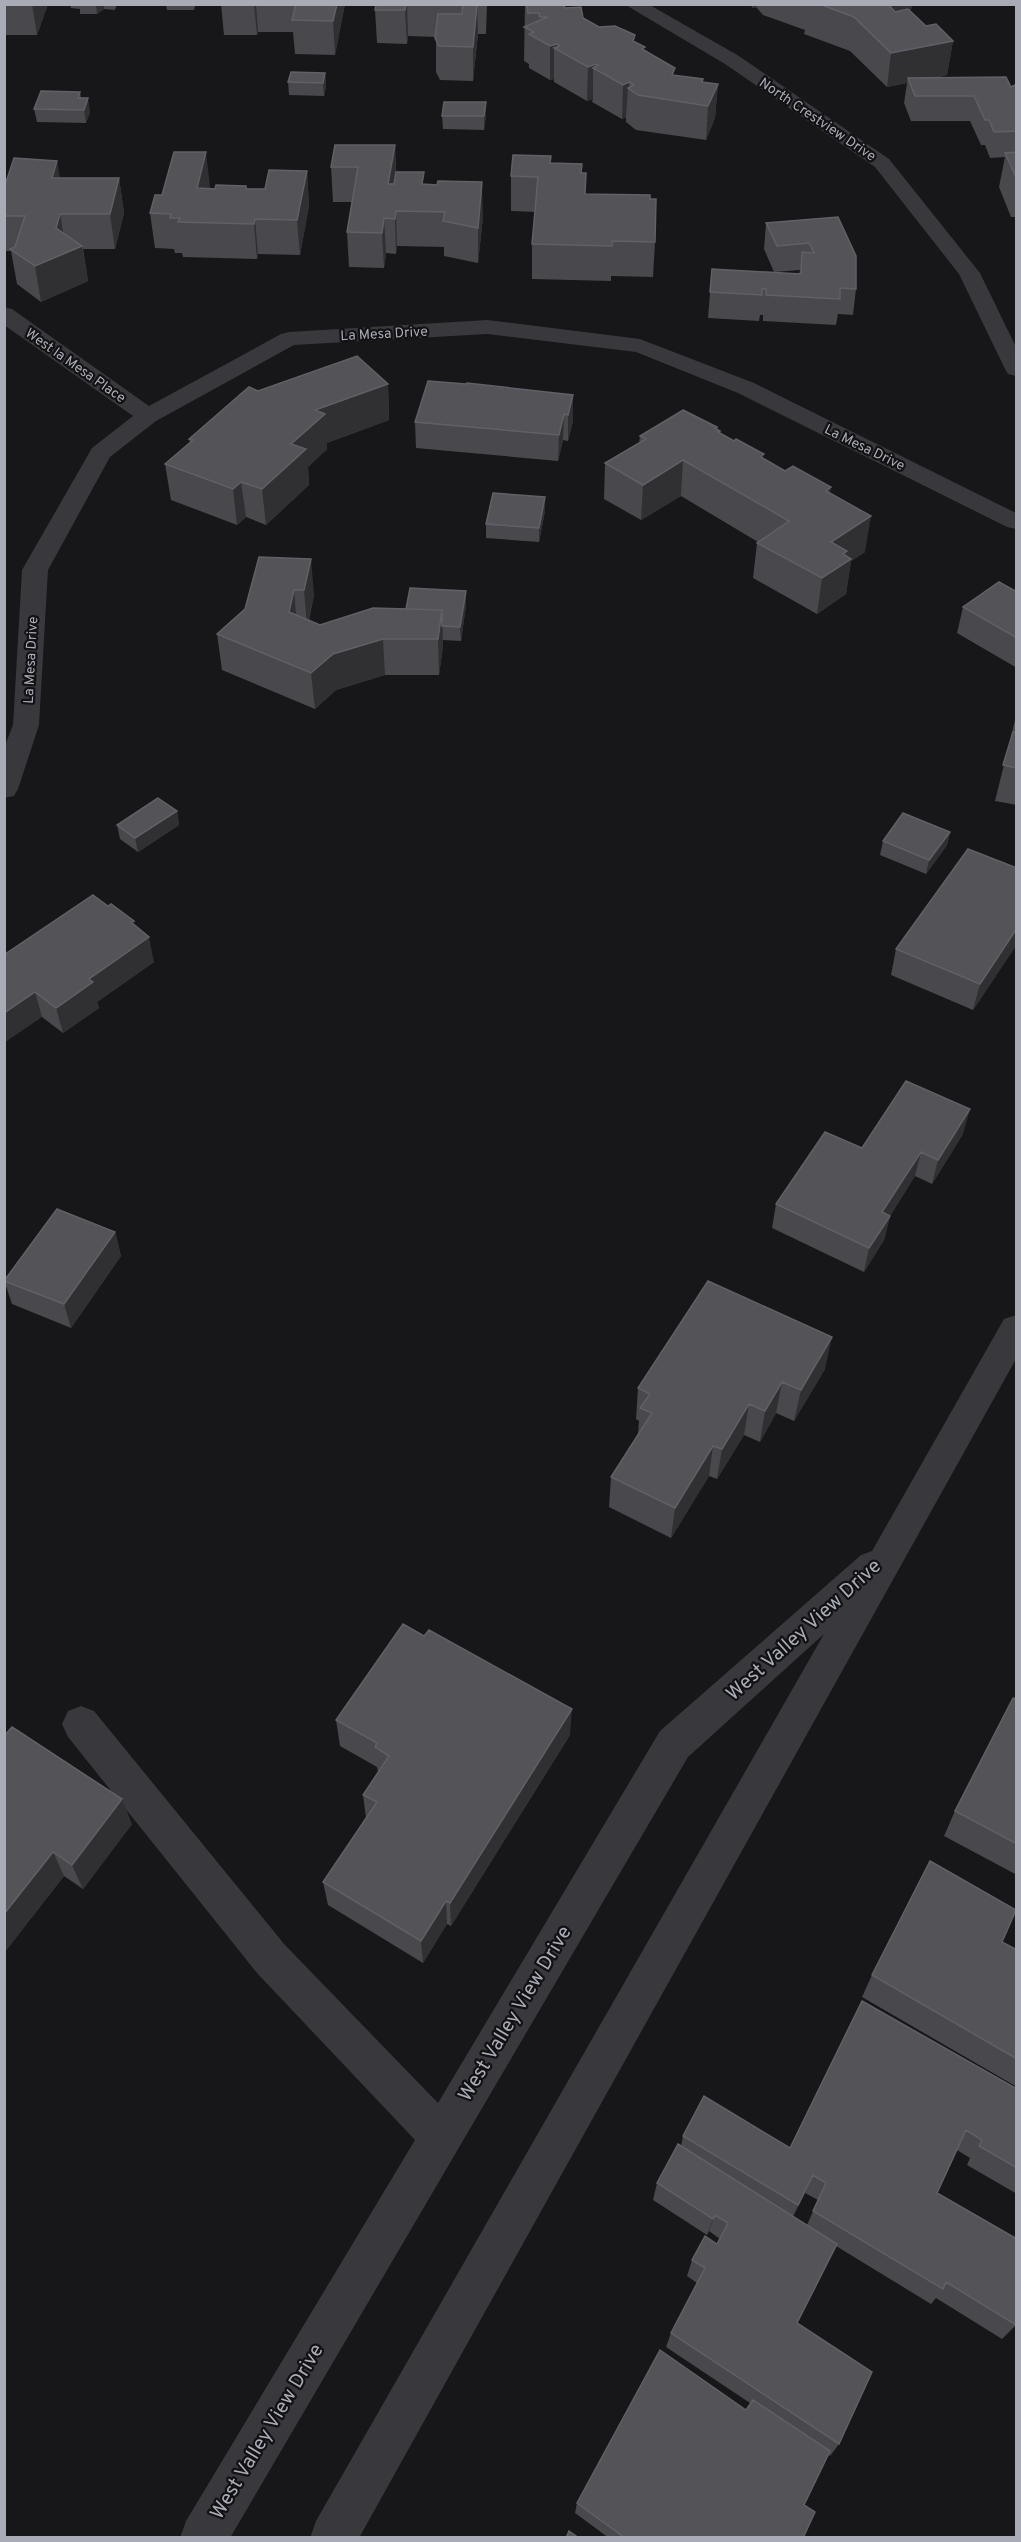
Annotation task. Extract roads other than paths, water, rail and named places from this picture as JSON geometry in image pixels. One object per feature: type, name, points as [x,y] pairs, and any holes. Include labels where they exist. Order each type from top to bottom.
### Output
[{"type":"street","name":"North Crestview Drive","points":[[633,4],[732,60],[882,163],[969,273],[1017,369]]},
{"type":"street","name":"West la Mesa Place","points":[[4,314],[148,416]]},
{"type":"street","name":"La Mesa Drive","points":[[4,789],[27,725],[35,570],[100,453],[148,416],[289,339],[487,327],[640,346],[746,388],[1017,522]]},
{"type":"street","name":"West Valley View Drive","points":[[333,2538],[1017,1329]]},
{"type":"street","name":"West Valley View Drive","points":[[203,2538],[674,1744],[895,1547]]},
{"type":"street","points":[[81,1724],[272,1959],[441,2137]]}]
